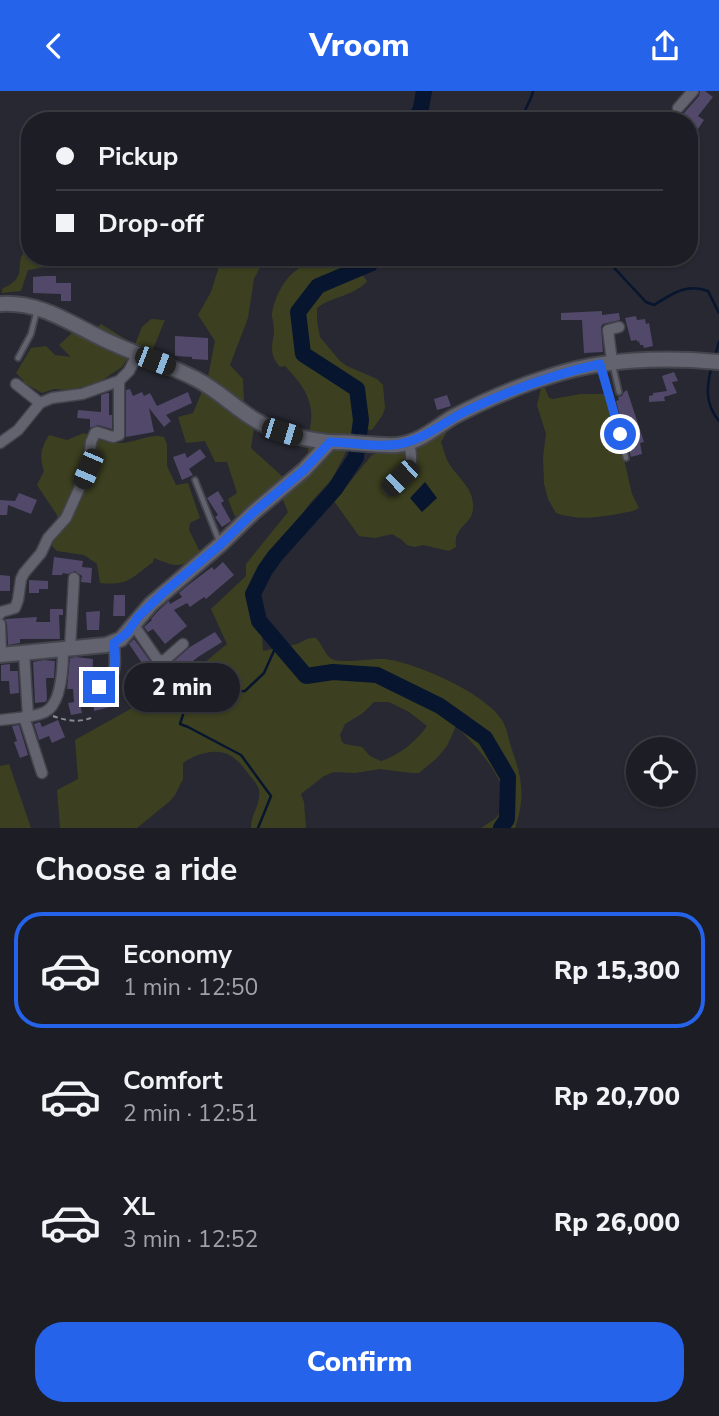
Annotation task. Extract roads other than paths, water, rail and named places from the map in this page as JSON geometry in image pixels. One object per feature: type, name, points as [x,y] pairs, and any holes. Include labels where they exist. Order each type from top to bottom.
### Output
[{"type":"street","points":[[678,108],[693,91]]},
{"type":"street","points":[[0,304],[19,304],[58,315],[137,355],[199,380],[257,422],[304,439],[330,442],[382,445],[409,442],[508,392],[551,376],[606,363],[663,360],[719,362]]},
{"type":"street","points":[[606,363],[607,332],[610,328],[620,327]]},
{"type":"street","points":[[0,443],[18,430],[40,403],[52,398],[82,394],[119,381],[129,371],[137,355]]},
{"type":"street","points":[[0,614],[15,608],[24,573],[41,553],[48,538],[66,518],[88,469],[91,442],[95,433],[113,437],[119,435],[119,381]]},
{"type":"street","points":[[16,384],[40,403]]},
{"type":"street","points":[[0,624],[1,655],[114,643],[121,639],[163,593],[304,470],[330,442]]},
{"type":"street","points":[[389,489],[411,468],[409,442]]},
{"type":"street","points":[[0,720],[46,712],[54,703],[62,676],[74,578]]},
{"type":"street","points":[[133,624],[154,656],[160,660],[166,659],[183,644]]},
{"type":"street","points":[[99,687],[110,681],[114,673],[114,643]]},
{"type":"street","points":[[24,652],[26,716],[43,772]]},
{"type":"lane","points":[[18,358],[30,334],[37,308]]},
{"type":"lane","points":[[606,363],[619,392]]},
{"type":"lane","points":[[606,363],[626,458]]},
{"type":"lane","points":[[195,480],[220,545]]},
{"type":"water","points":[[425,482],[437,498],[422,512],[410,498]]},
{"type":"waterway","points":[[419,112],[424,91]]},
{"type":"waterway","points":[[524,112],[533,91]]},
{"type":"waterway","points":[[365,266],[318,286],[298,312],[303,354],[357,389],[361,420],[356,457],[335,489],[265,570],[253,594],[259,621],[306,676],[333,672],[377,675],[440,706],[485,738],[508,777],[507,819],[501,828]]},
{"type":"waterway","points":[[612,266],[646,302],[654,305],[680,291],[700,289],[708,291],[719,313]]},
{"type":"waterway","points":[[715,356],[719,342]]},
{"type":"waterway","points":[[712,365],[708,395],[711,408],[719,421]]},
{"type":"waterway","points":[[258,828],[271,796],[241,755],[180,724],[190,693],[245,691],[264,673],[277,644]]}]
